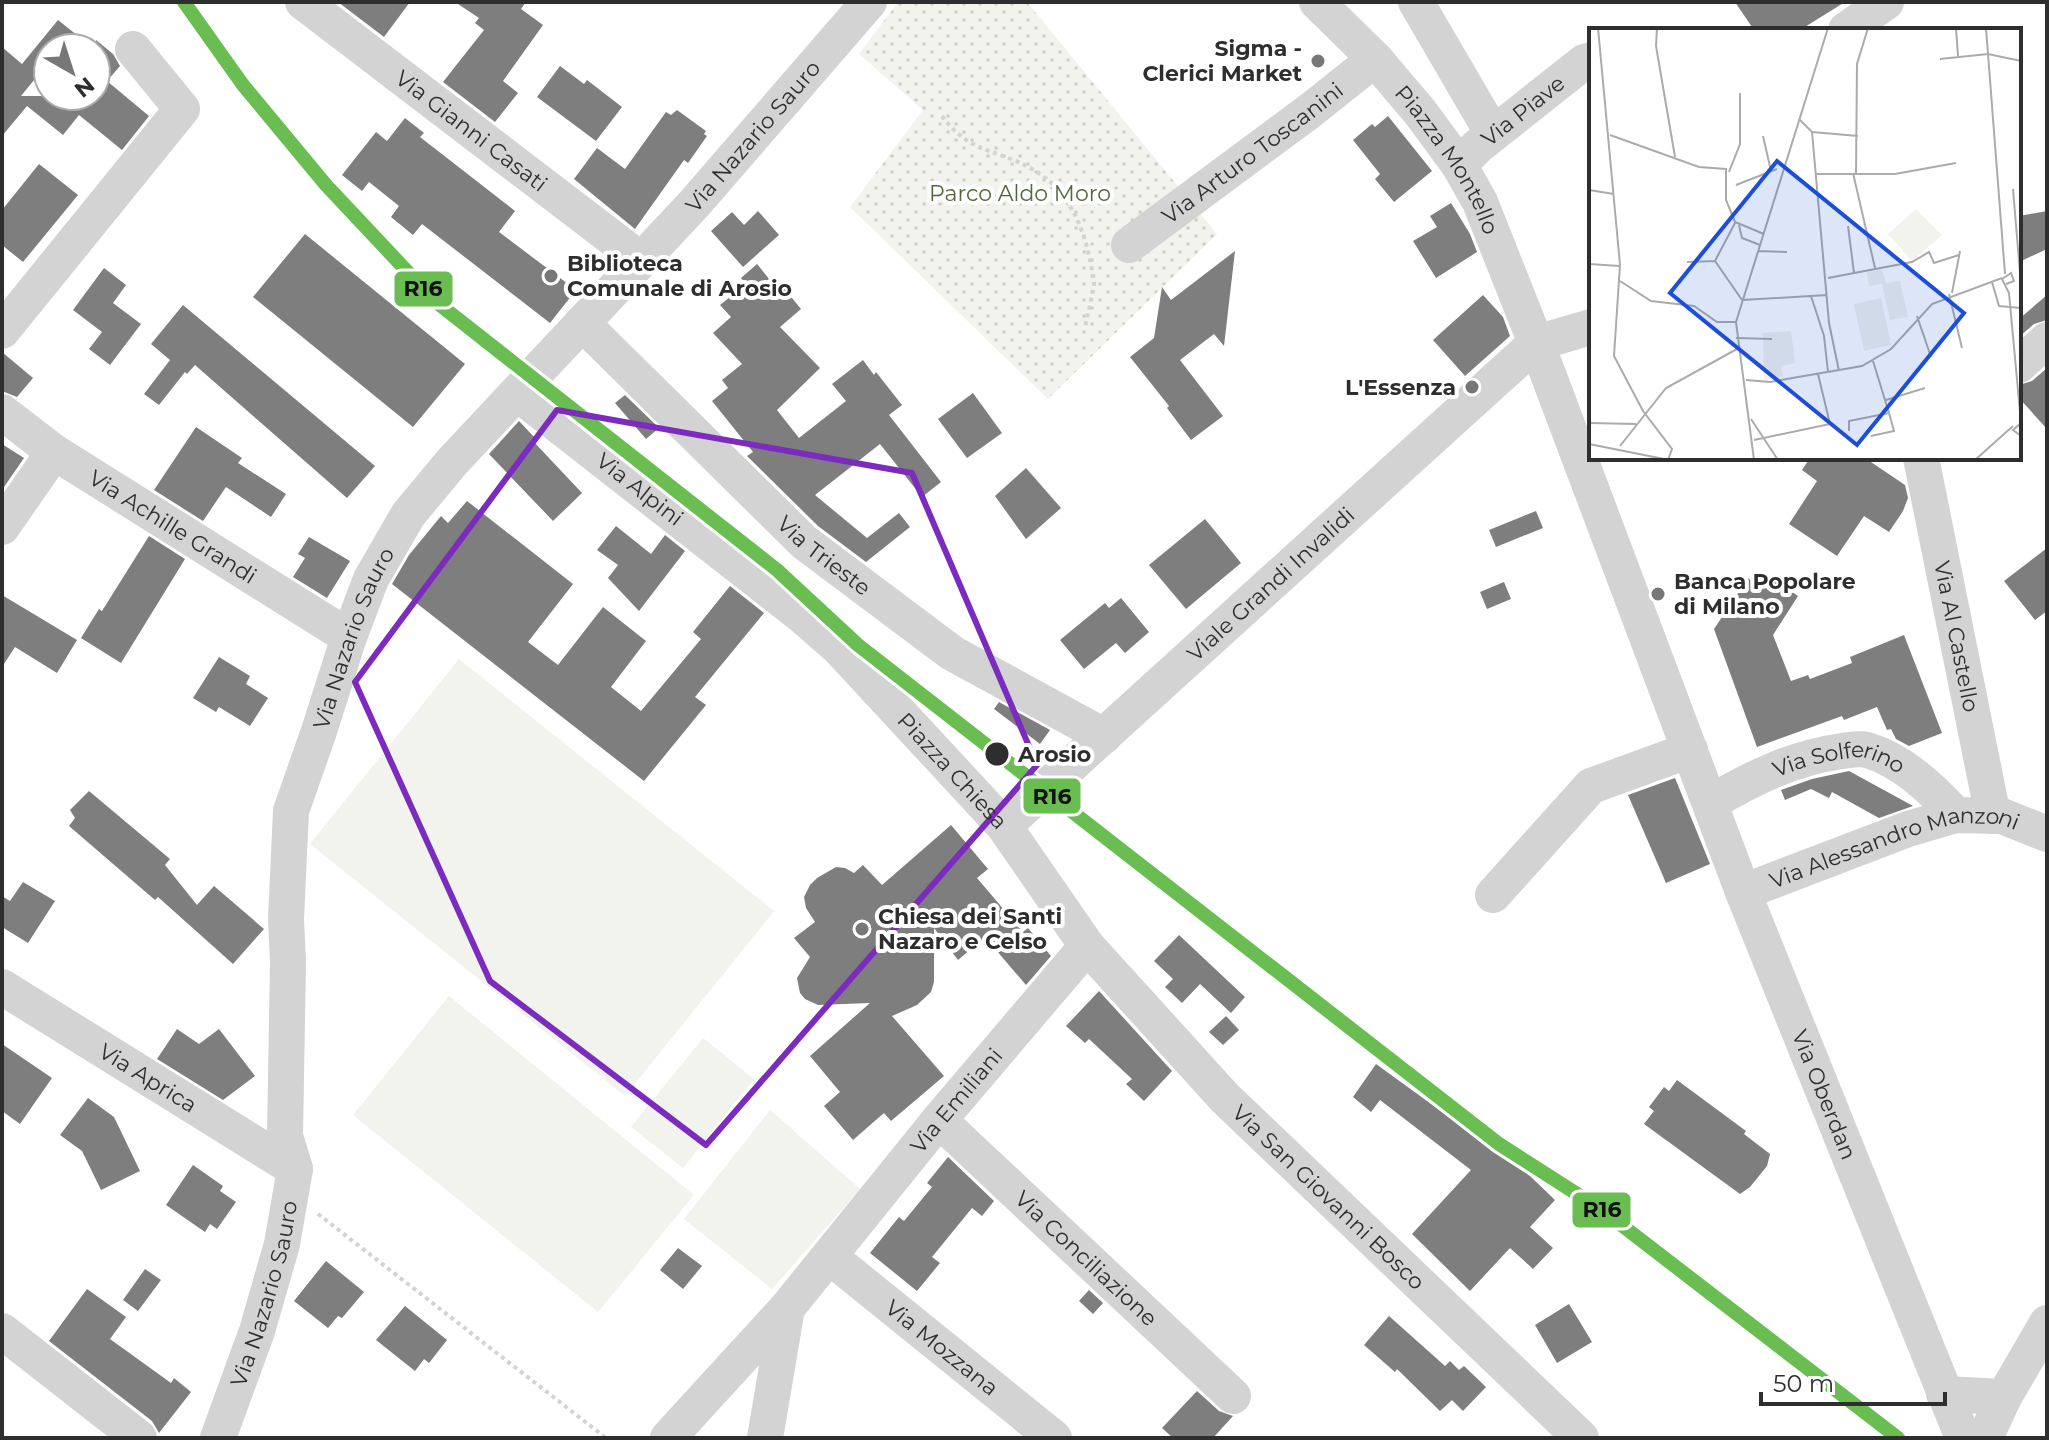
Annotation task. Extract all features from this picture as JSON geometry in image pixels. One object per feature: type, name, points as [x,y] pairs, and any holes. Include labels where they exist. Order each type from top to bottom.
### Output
[{"type":"street","name":"Via Gianni Casati","points":[[303,2],[641,260]]},
{"type":"street","name":"Via Nazario Sauro","points":[[218,1438],[257,1331],[282,1244],[293,1181],[285,1136],[286,906],[291,811],[371,579],[408,515],[452,462],[694,204],[869,2]]},
{"type":"street","name":"Piazza Montello","points":[[1317,2],[1375,59],[1459,165],[1480,202],[1536,343]]},
{"type":"street","points":[[1416,2],[1493,134]]},
{"type":"street","points":[[1849,28],[1886,2]]},
{"type":"street","points":[[2,331],[182,109],[133,49]]},
{"type":"street","name":"Via Arturo Toscanini","points":[[1129,245],[1375,59]]},
{"type":"street","name":"Via Piave","points":[[1459,165],[1493,134],[1589,61]]},
{"type":"street","name":"Via Trieste","points":[[582,323],[804,542],[952,653],[1104,736]]},
{"type":"street","points":[[1536,343],[1589,328]]},
{"type":"street","points":[[2021,363],[2047,340]]},
{"type":"street","name":"Viale Grandi Invalidi","points":[[1004,826],[1536,343]]},
{"type":"street","name":"Via Oberdan","points":[[1536,343],[1743,892],[1963,1438]]},
{"type":"street","name":"Via Alpini","points":[[517,393],[800,614]]},
{"type":"street","name":"Via Achille Grandi","points":[[2,412],[54,452],[349,637]]},
{"type":"street","points":[[2,527],[54,452]]},
{"type":"street","name":"Via Al Castello","points":[[1921,460],[1993,816]]},
{"type":"street","name":"Piazza Chiesa","points":[[800,614],[839,648],[1004,826],[1087,946]]},
{"type":"street","name":"Via Solferino","points":[[1710,803],[1748,781],[1810,755],[1864,748],[1897,764],[1932,789],[1956,815]]},
{"type":"street","points":[[1493,895],[1591,786],[1690,750]]},
{"type":"street","name":"Via Alessandro Manzoni","points":[[1743,892],[1908,829],[1956,815],[2002,816],[2047,834]]},
{"type":"street","name":"Via Emiliani","points":[[668,1438],[787,1308],[939,1120],[1087,946]]},
{"type":"street","name":"Via San Giovanni Bosco","points":[[1087,946],[1225,1098],[1581,1438]]},
{"type":"street","name":"Via Aprica","points":[[2,987],[293,1181]]},
{"type":"street","name":"Via Conciliazione","points":[[939,1120],[1233,1396]]},
{"type":"street","name":"Via Mozzana","points":[[830,1257],[1054,1438]]},
{"type":"street","points":[[765,1438],[787,1308]]},
{"type":"street","points":[[2,1331],[139,1438]]},
{"type":"street","points":[[1985,1438],[2004,1397],[2043,1341]]},
{"type":"street","points":[[1944,1394],[2004,1397]]},
{"type":"path","points":[[942,116],[956,134],[969,143],[1032,169],[1056,187],[1078,217],[1094,281],[1085,327]]},
{"type":"path","points":[[293,1181],[606,1438]]},
{"type":"highlighted area","points":[[557,410],[912,473],[1037,765],[706,1145],[490,981],[355,682]]},
{"type":"green space","name":"Parco Aldo Moro","points":[[898,2],[1027,2],[1217,234],[1048,399],[850,207],[923,110],[859,54]]},
{"type":"green space","points":[[459,659],[774,911],[625,1096],[310,844]]},
{"type":"green space","points":[[449,996],[694,1195],[598,1312],[353,1115]]},
{"type":"green space","points":[[703,1038],[754,1079],[683,1168],[631,1127]]},
{"type":"green space","points":[[770,1110],[860,1189],[772,1289],[684,1219]]},
{"type":"building","points":[[338,2],[410,2],[384,37]]},
{"type":"building","points":[[455,2],[526,2],[521,9],[543,25],[503,81],[518,93],[495,122],[443,82],[484,30],[475,23],[479,18]]},
{"type":"building","points":[[1735,2],[1845,2],[1803,28],[1753,28]]},
{"type":"building","points":[[58,20],[73,32],[48,32]]},
{"type":"building","points":[[2,47],[22,64],[32,52],[32,83],[21,96],[32,96],[32,110],[27,106],[2,136]]},
{"type":"building","points":[[112,53],[113,54],[120,66],[112,75]]},
{"type":"building","points":[[560,66],[584,84],[587,80],[622,107],[596,141],[537,97]]},
{"type":"building","points":[[112,85],[149,116],[122,150],[79,115],[63,135],[34,112],[112,112]]},
{"type":"building","points":[[677,110],[706,131],[704,134],[707,136],[688,163],[684,160],[635,229],[574,179],[597,148],[625,169],[666,112],[671,115]]},
{"type":"building","points":[[1388,116],[1432,171],[1394,202],[1375,179],[1380,174],[1353,140],[1372,124],[1375,127]]},
{"type":"building","points":[[405,118],[424,133],[420,137],[515,211],[499,232],[576,290],[550,323],[422,224],[413,235],[391,217],[399,206],[369,182],[362,191],[342,175],[376,132],[387,141]]},
{"type":"building","points":[[39,164],[78,195],[23,262],[2,245],[2,210]]},
{"type":"building","points":[[1451,203],[1477,252],[1436,278],[1413,241],[1437,227],[1430,216]]},
{"type":"building","points":[[758,211],[779,235],[743,267],[711,231],[732,212],[744,225]]},
{"type":"building","points":[[2047,211],[2047,249],[2021,261],[2021,216]]},
{"type":"building","points":[[305,234],[465,364],[413,427],[253,297]]},
{"type":"building","points":[[1235,251],[1224,346],[1214,334],[1180,360],[1223,416],[1191,440],[1167,408],[1169,406],[1130,357],[1154,338],[1162,287],[1171,300]]},
{"type":"building","points":[[757,264],[779,291],[783,287],[801,309],[780,327],[820,368],[777,410],[799,438],[846,401],[832,384],[863,360],[902,405],[889,415],[941,482],[922,497],[880,444],[815,495],[867,538],[899,513],[910,527],[866,562],[818,526],[747,456],[753,452],[712,401],[728,388],[722,380],[742,364],[713,333],[731,317],[720,305],[746,284],[741,278]]},
{"type":"building","points":[[104,268],[126,285],[113,303],[141,324],[110,365],[89,349],[102,332],[73,310]]},
{"type":"building","points":[[1483,295],[1503,317],[1510,336],[1465,376],[1433,340]]},
{"type":"building","points":[[2047,295],[2047,320],[2034,324],[2021,335],[2021,317]]},
{"type":"building","points":[[183,305],[375,466],[347,498],[195,365],[187,374],[185,372],[159,405],[144,394],[170,360],[151,344]]},
{"type":"building","points":[[2,352],[33,378],[17,397],[2,391]]},
{"type":"building","points":[[2047,368],[2047,429],[2021,400],[2021,384],[2032,381]]},
{"type":"building","points":[[973,393],[1002,433],[967,458],[938,419]]},
{"type":"building","points":[[625,395],[659,428],[646,439],[615,403]]},
{"type":"building","points":[[519,421],[535,438],[533,441],[582,493],[553,521],[489,454]]},
{"type":"building","points":[[196,427],[242,458],[238,463],[286,494],[271,517],[226,487],[203,521],[154,490]]},
{"type":"building","points":[[2,444],[24,458],[2,490]]},
{"type":"building","points":[[1809,460],[1868,460],[1905,485],[1908,498],[1889,532],[1864,516],[1837,556],[1789,524],[1817,481],[1802,470]]},
{"type":"building","points":[[1026,468],[1061,508],[1026,539],[995,496]]},
{"type":"building","points":[[467,501],[573,584],[528,642],[558,665],[603,607],[646,641],[611,687],[641,711],[701,639],[693,632],[730,586],[764,613],[695,697],[706,705],[644,781],[392,584],[409,555],[441,516],[448,523]]},
{"type":"building","points":[[1536,511],[1543,528],[1496,547],[1489,530]]},
{"type":"building","points":[[1205,519],[1241,563],[1186,609],[1149,565]]},
{"type":"building","points":[[616,526],[651,554],[665,535],[685,551],[639,611],[608,578],[618,565],[597,550]]},
{"type":"building","points":[[149,536],[185,559],[121,663],[81,638],[99,609],[102,611]]},
{"type":"building","points":[[309,537],[350,561],[327,598],[293,577],[305,558],[298,554]]},
{"type":"building","points":[[2047,548],[2047,611],[2035,620],[2004,581]]},
{"type":"building","points":[[1760,570],[1798,596],[1773,635],[1791,681],[1808,675],[1810,679],[1852,663],[1850,657],[1904,635],[1942,733],[1909,746],[1896,739],[1891,729],[1887,730],[1877,707],[1844,720],[1842,716],[1757,747],[1714,629],[1748,578],[1752,581]]},
{"type":"building","points":[[1504,582],[1511,599],[1487,609],[1480,592]]},
{"type":"building","points":[[2,595],[77,640],[57,673],[15,647],[2,667]]},
{"type":"building","points":[[1121,598],[1149,632],[1125,653],[1116,643],[1084,669],[1060,640],[1105,603],[1109,608]]},
{"type":"building","points":[[219,657],[250,676],[246,684],[268,698],[250,726],[219,707],[216,712],[193,698]]},
{"type":"building","points":[[999,702],[1050,730],[1040,744],[994,709]]},
{"type":"building","points":[[1849,771],[1913,806],[1879,818],[1832,792],[1829,798],[1811,789],[1785,800],[1781,790]]},
{"type":"building","points":[[1675,778],[1710,864],[1666,883],[1628,795]]},
{"type":"building","points":[[89,791],[170,859],[165,865],[197,905],[214,886],[264,929],[233,964],[158,897],[155,900],[69,826],[75,818],[70,810]]},
{"type":"building","points":[[951,825],[988,869],[977,878],[1023,932],[1028,928],[1051,956],[1026,985],[985,937],[958,960],[934,928],[934,982],[931,992],[917,1005],[892,1016],[944,1076],[891,1121],[884,1113],[853,1140],[824,1106],[840,1092],[810,1056],[870,1003],[818,1005],[800,993],[797,978],[810,957],[794,938],[815,922],[806,908],[804,897],[817,878],[836,867],[854,873],[863,865],[882,885]]},
{"type":"building","points":[[23,882],[55,901],[28,943],[2,927],[2,896],[10,901]]},
{"type":"building","points":[[1179,935],[1245,997],[1231,1013],[1200,984],[1182,1003],[1165,987],[1173,979],[1154,961]]},
{"type":"building","points":[[1099,991],[1172,1071],[1144,1101],[1126,1084],[1132,1079],[1089,1039],[1085,1043],[1066,1026]]},
{"type":"building","points":[[1226,1016],[1239,1030],[1223,1045],[1209,1032]]},
{"type":"building","points":[[177,1029],[199,1044],[219,1029],[255,1076],[223,1100],[157,1059]]},
{"type":"building","points":[[2,1044],[52,1078],[20,1124],[2,1111]]},
{"type":"building","points":[[1376,1064],[1529,1175],[1555,1200],[1530,1227],[1553,1248],[1533,1269],[1510,1248],[1470,1291],[1412,1234],[1471,1170],[1380,1100],[1371,1112],[1353,1097]]},
{"type":"building","points":[[1677,1080],[1746,1131],[1744,1134],[1770,1154],[1767,1166],[1740,1194],[1644,1124],[1654,1111],[1649,1107],[1664,1087],[1669,1091]]},
{"type":"building","points":[[88,1098],[114,1117],[140,1171],[101,1190],[82,1151],[60,1135]]},
{"type":"building","points":[[948,1157],[994,1201],[982,1216],[972,1208],[932,1257],[940,1263],[917,1291],[870,1253],[899,1217],[904,1221],[932,1187],[927,1183]]},
{"type":"building","points":[[193,1165],[223,1186],[220,1191],[236,1202],[217,1229],[210,1224],[205,1232],[166,1205]]},
{"type":"building","points":[[678,1248],[702,1266],[683,1289],[660,1270]]},
{"type":"building","points":[[326,1261],[364,1292],[342,1318],[338,1316],[328,1328],[294,1301]]},
{"type":"building","points":[[145,1269],[161,1280],[138,1311],[123,1300]]},
{"type":"building","points":[[87,1289],[126,1317],[110,1339],[171,1383],[174,1378],[191,1392],[159,1433],[152,1421],[49,1341]]},
{"type":"building","points":[[1089,1290],[1103,1303],[1093,1314],[1079,1301]]},
{"type":"building","points":[[1569,1304],[1592,1342],[1557,1363],[1535,1325]]},
{"type":"building","points":[[405,1306],[447,1340],[429,1363],[424,1359],[415,1371],[376,1340]]},
{"type":"building","points":[[1389,1316],[1445,1366],[1450,1361],[1459,1370],[1464,1366],[1486,1387],[1463,1411],[1452,1400],[1440,1411],[1397,1369],[1395,1372],[1364,1345]]},
{"type":"building","points":[[1197,1391],[1219,1411],[1233,1416],[1213,1438],[1173,1438],[1162,1428]]},
{"type":"transit line","name":"R16","points":[[184,2],[243,85],[326,185],[435,301],[777,570],[858,645],[1499,1144],[1602,1210],[1898,1438]]},
{"type":"place","name":"Sigma - Clerici Market","points":[[1318,61]]},
{"type":"place","name":"Biblioteca Comunale di Arosio","points":[[551,276]]},
{"type":"place","name":"L'Essenza","points":[[1472,387]]},
{"type":"place","name":"Banca Popolare di Milano","points":[[1658,594]]},
{"type":"place","name":"Arosio","points":[[997,754]]},
{"type":"place","name":"Chiesa dei Santi Nazaro e Celso","points":[[862,929]]}]
